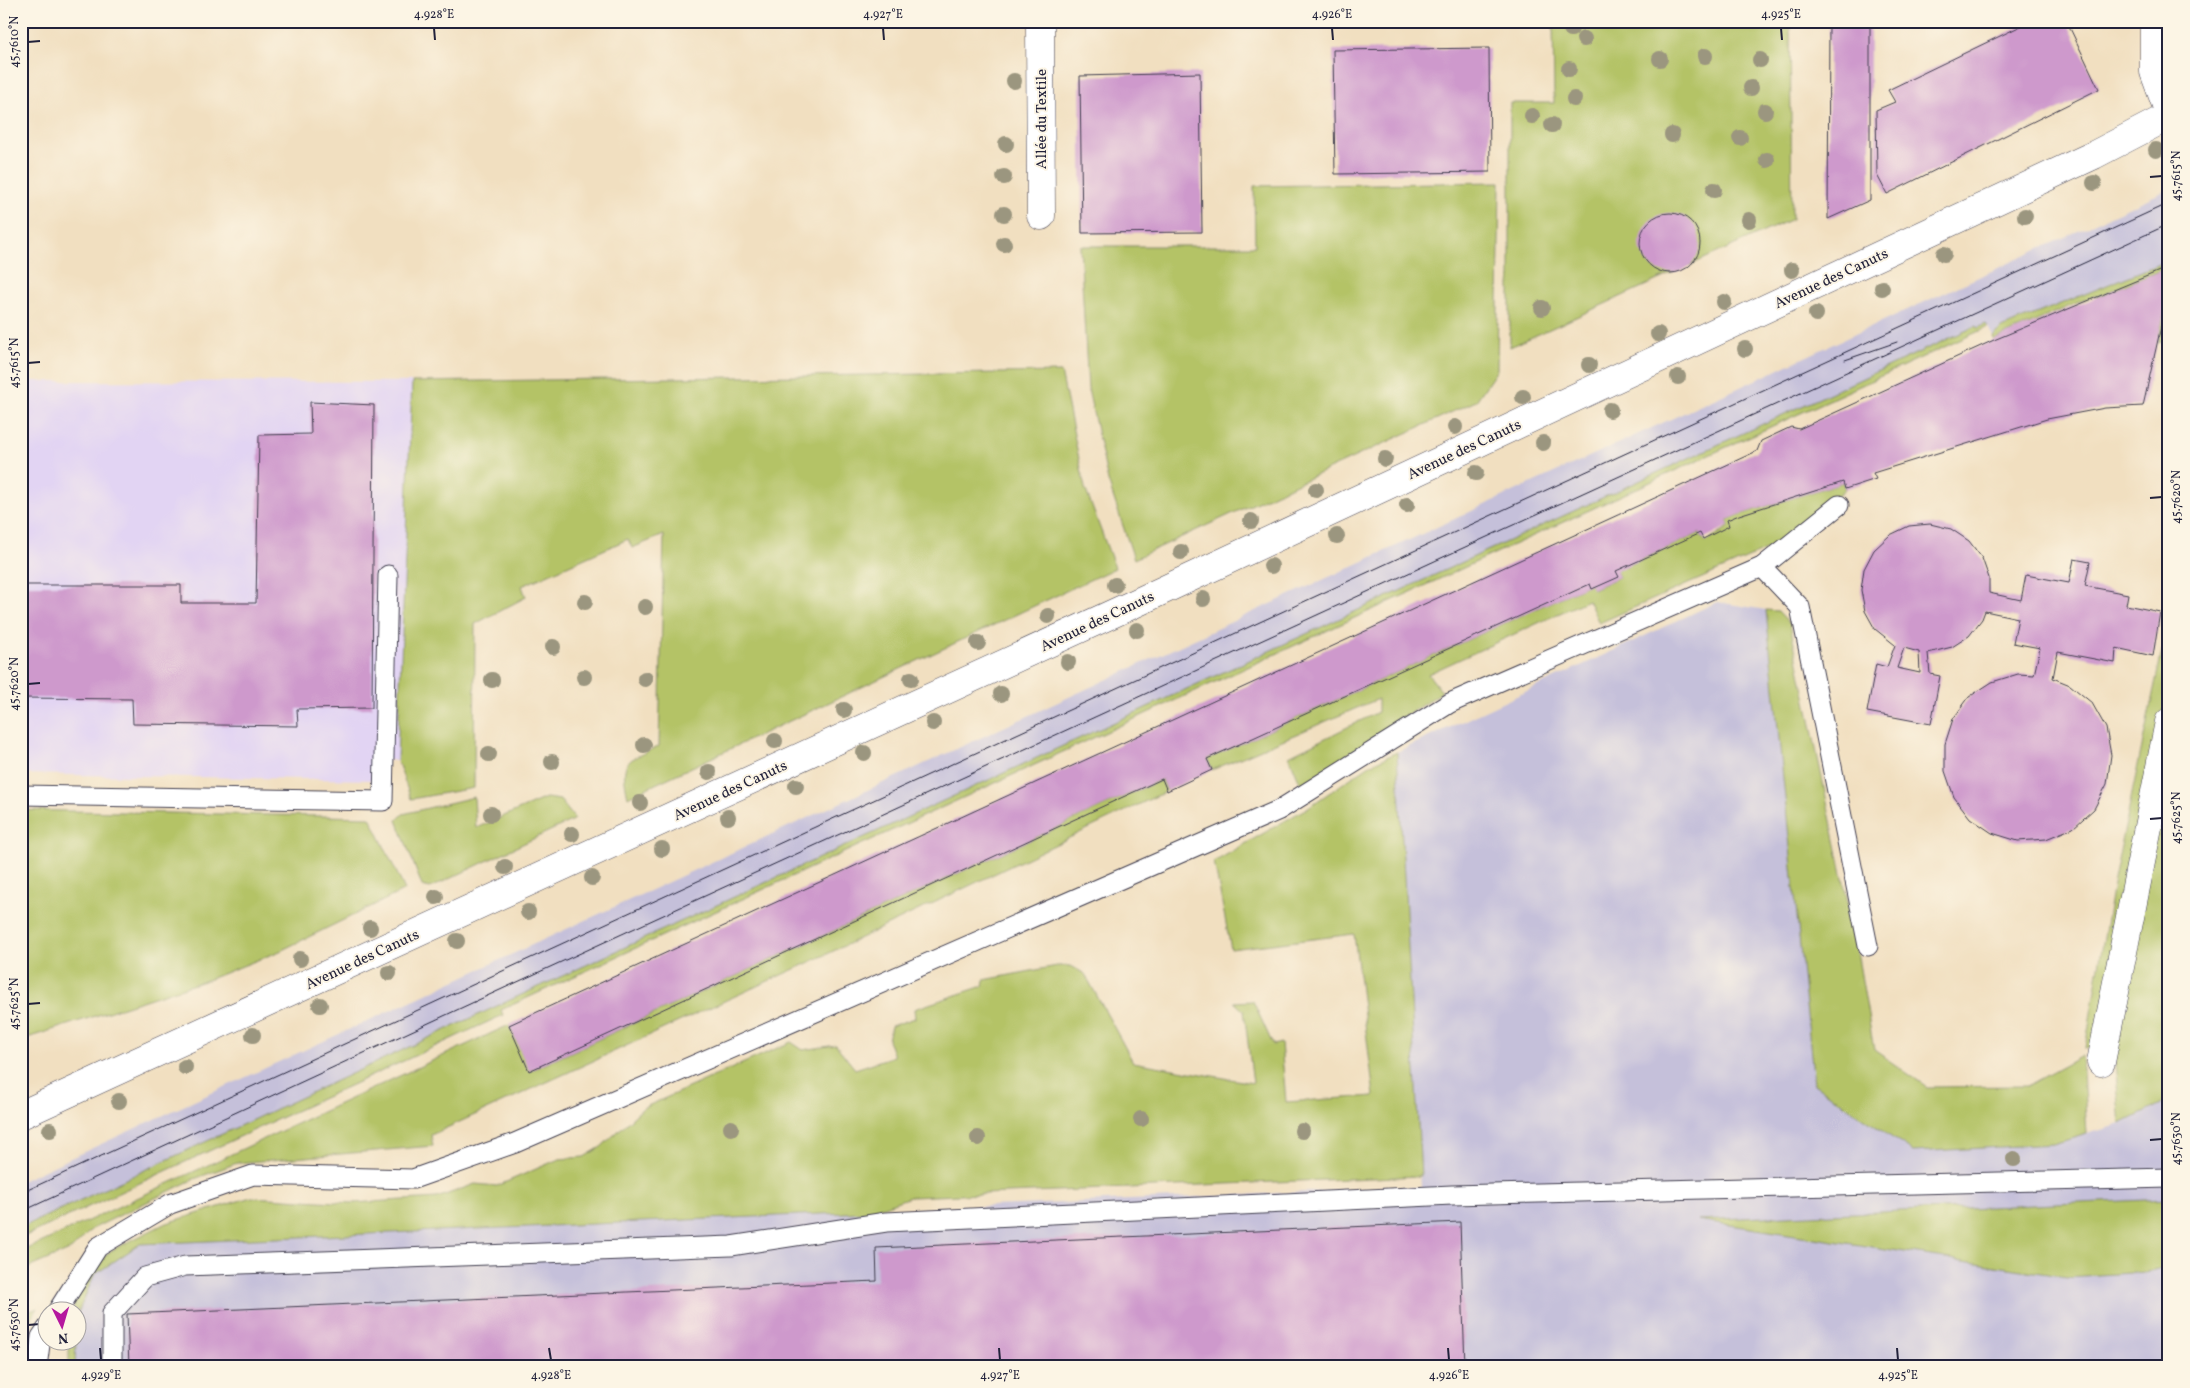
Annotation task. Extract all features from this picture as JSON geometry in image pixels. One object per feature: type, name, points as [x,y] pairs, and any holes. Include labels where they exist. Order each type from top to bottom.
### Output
[{"type":"street","name":"Allée du Textile","points":[[1040,21],[1041,216]]},
{"type":"street","points":[[2154,21],[2154,72],[2169,114]]},
{"type":"street","name":"Avenue des Canuts","points":[[21,1115],[1138,602],[2085,159],[2169,114]]},
{"type":"street","points":[[2101,1062],[2169,722]]},
{"type":"lane","points":[[64,1300],[98,1247],[170,1204],[253,1175],[413,1179],[515,1143],[1280,810],[1450,703],[1762,566],[1839,505]]},
{"type":"lane","points":[[1762,566],[1800,607],[1868,946]]},
{"type":"lane","points":[[21,794],[383,801],[388,575]]},
{"type":"lane","points":[[112,1367],[112,1313],[145,1277],[185,1266],[731,1246],[886,1222],[1452,1195],[2169,1178]]},
{"type":"lane","points":[[37,1367],[39,1350]]},
{"type":"shaded area","points":[[2169,189],[2169,260],[2001,328],[1993,337],[1988,327],[501,1010],[503,1015],[21,1238],[21,1181]]},
{"type":"shaded area","points":[[21,381],[412,382],[397,760],[376,761],[375,780],[21,774]]},
{"type":"shaded area","points":[[1717,602],[1766,610],[1814,1084],[2053,1144],[2121,1124],[2169,1100],[2169,1367],[75,1367],[76,1350],[88,1350],[88,1300],[83,1300],[93,1275],[140,1244],[1421,1187],[1397,752]]},
{"type":"green space","points":[[1553,21],[1790,21],[1792,219],[1510,347],[1510,103],[1554,103]]},
{"type":"green space","points":[[1500,182],[1497,370],[1476,401],[1134,559],[1108,481],[1088,389],[1080,246],[1255,246],[1254,186]]},
{"type":"green space","points":[[2169,260],[2169,267],[2096,297],[2095,295],[1994,340],[1993,337],[2001,328]]},
{"type":"green space","points":[[2169,291],[2169,338],[2158,343]]},
{"type":"green space","points":[[1986,324],[1988,327],[501,1010],[503,1015],[21,1238],[21,1232],[27,1225],[495,1007],[1976,326],[1977,328]]},
{"type":"green space","points":[[1061,372],[1085,488],[1115,568],[628,797],[625,784],[625,768],[628,763],[639,755],[659,746],[664,535],[632,548],[628,539],[522,586],[526,597],[475,624],[474,788],[411,799],[397,760],[412,382]]},
{"type":"green space","points":[[1843,482],[1845,489],[1796,530],[1766,550],[1599,623],[1588,600],[1428,674],[1442,692],[1301,785],[1289,756],[1378,712],[1378,699],[1212,770],[1207,759],[1590,584],[1593,589],[1619,577],[1616,571],[1700,533],[1705,542],[1729,527],[1727,520]]},
{"type":"green space","points":[[1766,610],[1778,611],[1790,624],[1851,917],[1874,1050],[1927,1087],[2027,1086],[2082,1056],[2087,1134],[2053,1144],[1913,1152],[1814,1084]]},
{"type":"green space","points":[[2169,618],[2169,1100],[2121,1124],[2114,1054],[2085,1048],[2113,884]]},
{"type":"green space","points":[[1397,752],[1421,1176],[910,1197],[867,1212],[140,1244],[94,1275],[83,1300],[75,1300],[86,1277],[110,1251],[164,1224],[251,1197],[353,1203],[437,1198],[475,1184],[497,1186],[559,1159],[584,1157],[601,1147],[643,1108],[791,1042],[803,1050],[836,1045],[855,1069],[894,1056],[888,1040],[891,1026],[915,1018],[914,1009],[983,986],[984,980],[1057,966],[1071,966],[1085,974],[1133,1062],[1253,1083],[1244,1011],[1234,1002],[1253,1001],[1273,1045],[1281,1043],[1286,1102],[1374,1096],[1354,934],[1231,949],[1214,862],[1307,808],[1370,765]]},
{"type":"green space","points":[[1162,779],[1167,791],[823,956],[431,1135],[433,1146],[237,1163],[194,1179],[92,1229],[72,1249],[21,1271],[21,1252],[509,1025],[530,1071]]},
{"type":"green space","points":[[474,797],[476,828],[546,798],[560,800],[575,819],[430,888],[422,886],[397,820],[403,814]]},
{"type":"green space","points":[[21,810],[370,817],[405,890],[280,951],[210,979],[21,1040]]},
{"type":"green space","points":[[2169,1199],[2169,1266],[2146,1272],[2067,1277],[1698,1220]]},
{"type":"green space","points":[[38,1308],[21,1335],[21,1314]]},
{"type":"green space","points":[[69,1350],[76,1350],[75,1367],[69,1367]]},
{"type":"building","points":[[1870,21],[1870,200],[1828,219],[1829,22]]},
{"type":"building","points":[[2025,24],[2068,24],[2099,89],[1887,194],[1877,175],[1876,110],[1895,102],[1888,90]]},
{"type":"building","points":[[1489,48],[1490,172],[1335,174],[1333,50]]},
{"type":"building","points":[[1200,73],[1202,232],[1082,233],[1080,76]]},
{"type":"building","points":[[1670,213],[1687,218],[1695,226],[1700,243],[1695,260],[1687,268],[1670,273],[1653,268],[1645,260],[1640,243],[1645,226],[1653,218]]},
{"type":"building","points":[[2169,267],[2169,291],[2143,406],[2105,408],[2047,419],[1873,473],[1876,479],[1845,489],[1843,482],[1739,515],[1727,520],[1729,526],[1703,539],[1700,533],[1616,571],[1619,577],[1592,589],[1590,584],[1207,759],[1212,770],[1167,791],[1162,779],[529,1071],[509,1025],[1757,451],[1761,441],[1791,427],[1799,429],[1994,340]]},
{"type":"building","points":[[310,402],[374,405],[372,708],[297,709],[298,726],[133,724],[132,699],[21,698],[21,585],[181,585],[181,603],[256,603],[259,435],[311,434]]},
{"type":"building","points":[[1930,524],[1951,529],[1969,541],[1982,558],[1989,578],[1989,593],[2021,600],[2026,575],[2069,583],[2074,559],[2090,562],[2085,586],[2128,594],[2126,605],[2160,612],[2153,656],[2116,648],[2115,663],[2058,652],[2053,678],[2070,685],[2092,703],[2106,728],[2111,755],[2107,784],[2094,809],[2073,828],[2046,839],[2018,841],[1992,833],[1970,818],[1954,797],[1945,771],[1945,744],[1953,719],[1969,697],[1992,682],[2018,674],[2034,675],[2040,648],[2013,643],[2018,618],[1985,611],[1982,619],[1969,636],[1952,647],[1928,653],[1930,674],[1940,676],[1931,724],[1867,712],[1876,664],[1887,667],[1895,645],[1875,629],[1865,611],[1861,590],[1864,569],[1874,550],[1890,535],[1909,526]],"holes":[[[1904,648],[1919,652],[1920,673],[1897,668]]]},
{"type":"building","points":[[1460,1222],[1465,1367],[129,1367],[127,1314],[877,1281],[876,1248]]},
{"type":"tram line","points":[[21,1193],[2169,203]]},
{"type":"tram line","points":[[21,1212],[487,996],[2169,224]]},
{"type":"tram line","points":[[1845,360],[1897,342]]}]
